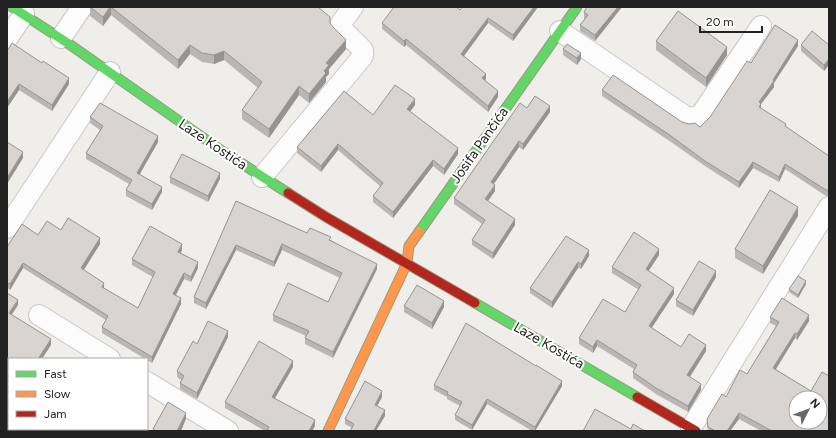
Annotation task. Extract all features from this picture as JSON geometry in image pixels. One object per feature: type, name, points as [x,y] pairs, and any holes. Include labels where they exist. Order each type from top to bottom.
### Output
[{"type":"street","points":[[61,38],[82,7]]},
{"type":"street","points":[[262,177],[363,56],[363,50],[341,28],[341,23],[353,7]]},
{"type":"street","name":"Josifa Pančića","points":[[407,263],[409,246],[419,230],[577,7]]},
{"type":"street","name":"Laze Kostića","points":[[7,39],[18,11],[61,38],[222,151],[326,217],[693,429],[829,206]]},
{"type":"street","points":[[560,31],[688,118],[700,116],[761,26]]},
{"type":"street","points":[[7,228],[110,72]]},
{"type":"street","points":[[328,431],[407,263]]},
{"type":"street","points":[[39,315],[108,358]]},
{"type":"street","points":[[148,383],[228,431]]},
{"type":"building","points":[[90,7],[110,7],[103,17]]},
{"type":"building","points":[[111,7],[318,7],[330,17],[330,23],[346,40],[326,63],[329,65],[324,71],[326,73],[309,94],[299,86],[269,129],[242,110],[262,82],[224,51],[214,55],[202,53],[190,45],[178,60]]},
{"type":"building","points":[[394,7],[456,7],[460,10],[462,7],[534,7],[513,35],[488,18],[461,54],[486,74],[482,78],[498,91],[488,106],[406,39],[404,41],[382,23]]},
{"type":"building","points":[[587,7],[618,7],[595,35],[580,25],[588,15],[584,12]]},
{"type":"building","points":[[678,11],[727,47],[706,78],[656,41]]},
{"type":"building","points":[[775,25],[798,40],[773,80],[774,81],[759,102],[761,104],[759,107],[786,124],[785,126],[829,156],[829,190],[826,190],[785,164],[779,177],[753,162],[739,182],[705,161],[671,136],[602,90],[613,75],[682,122],[689,124],[695,123],[700,127],[710,117],[747,61],[751,63]]},
{"type":"building","points":[[812,31],[829,45],[829,59],[824,65],[801,45]]},
{"type":"building","points":[[12,43],[42,63],[43,61],[69,78],[52,105],[19,84],[7,102],[7,51]]},
{"type":"building","points":[[567,44],[581,53],[577,58],[563,49]]},
{"type":"building","points":[[395,85],[415,99],[407,109],[458,148],[444,169],[433,160],[393,212],[373,196],[383,183],[338,144],[321,166],[297,147],[344,91],[373,115]]},
{"type":"building","points":[[535,96],[550,106],[523,144],[519,141],[491,182],[495,185],[485,199],[515,219],[493,253],[472,240],[485,220],[454,198],[520,103],[527,108]]},
{"type":"building","points":[[100,103],[158,136],[137,173],[162,187],[152,204],[126,190],[132,180],[86,153],[103,126],[90,117]]},
{"type":"building","points":[[7,142],[23,152],[7,178]]},
{"type":"building","points":[[182,154],[220,173],[208,196],[170,177]]},
{"type":"building","points":[[770,190],[798,207],[763,266],[735,249]]},
{"type":"building","points":[[236,201],[307,233],[310,228],[331,237],[329,240],[377,264],[333,352],[305,338],[309,331],[273,315],[288,283],[328,302],[342,273],[282,244],[274,262],[236,245],[206,303],[194,297]]},
{"type":"building","points":[[68,218],[100,238],[81,268],[104,283],[102,287],[138,308],[155,272],[132,259],[150,226],[182,244],[178,252],[198,262],[191,277],[184,273],[173,294],[181,298],[152,357],[102,327],[108,316],[23,263],[10,284],[7,283],[7,247],[22,224],[38,235],[47,221],[61,230]]},
{"type":"building","points":[[634,232],[659,249],[646,269],[674,288],[649,326],[681,347],[689,334],[706,345],[687,375],[701,384],[688,406],[656,388],[633,372],[637,365],[597,340],[593,347],[579,338],[603,299],[625,312],[641,285],[612,267]]},
{"type":"building","points":[[566,236],[589,250],[581,264],[578,262],[552,302],[530,288]]},
{"type":"building","points":[[699,261],[716,271],[693,310],[676,300]]},
{"type":"building","points":[[798,276],[806,281],[798,295],[789,289]]},
{"type":"building","points":[[417,285],[444,301],[432,323],[404,306]]},
{"type":"building","points":[[7,293],[18,300],[9,313],[51,339],[39,358],[8,358],[8,430],[72,430],[7,431]]},
{"type":"building","points":[[782,298],[809,315],[797,334],[795,333],[773,368],[809,390],[788,390],[788,430],[828,430],[828,390],[812,390],[822,372],[829,376],[829,431],[772,431],[739,413],[727,431],[715,431],[708,427],[707,419],[722,394],[726,397],[740,370],[747,374],[779,322],[770,317]]},
{"type":"building","points":[[208,321],[228,331],[197,393],[180,383],[184,376],[177,371],[193,341],[197,344]]},
{"type":"building","points":[[466,323],[562,381],[535,427],[487,399],[472,425],[455,415],[462,402],[447,394],[448,392],[434,385]]},
{"type":"building","points":[[259,341],[293,361],[272,397],[315,420],[309,431],[267,431],[269,427],[225,402]]},
{"type":"building","points":[[365,381],[382,391],[375,405],[385,410],[374,430],[376,431],[350,431],[354,424],[345,419]]},
{"type":"building","points":[[168,402],[186,413],[177,431],[157,431],[153,429]]},
{"type":"building","points":[[595,409],[631,429],[633,424],[645,431],[583,431]]},
{"type":"building","points":[[98,430],[144,430],[143,431]]},
{"type":"traffic: fast","points":[[12,7],[69,44],[222,151],[288,193]]},
{"type":"traffic: fast","points":[[419,232],[577,7]]},
{"type":"traffic: fast","points":[[475,303],[637,397]]},
{"type":"traffic: slow","points":[[328,431],[407,263],[409,246],[419,232]]},
{"type":"traffic: jam","points":[[288,193],[326,217],[475,303]]},
{"type":"traffic: jam","points":[[637,397],[696,431]]}]
